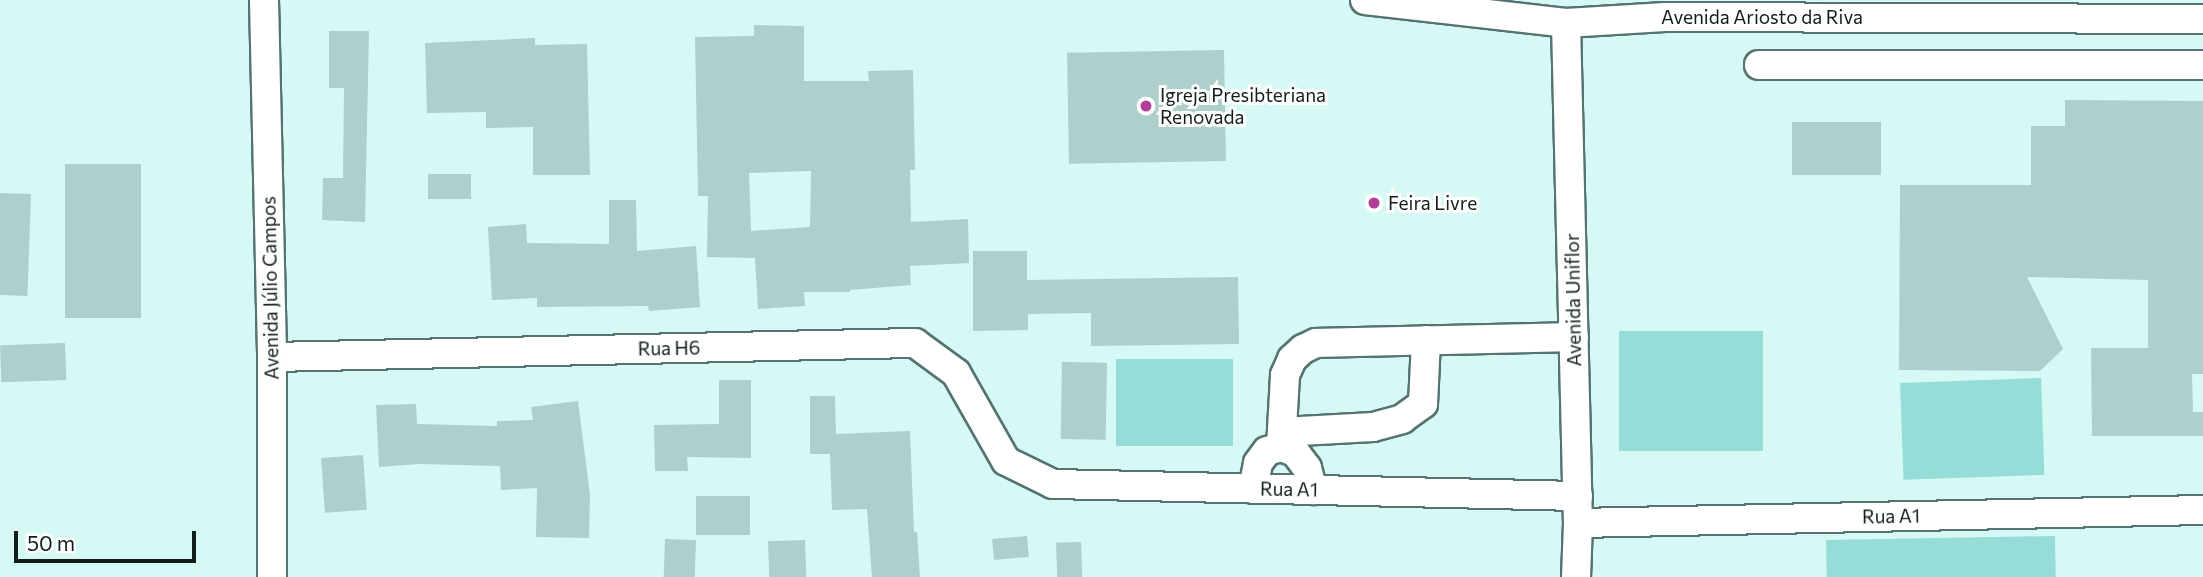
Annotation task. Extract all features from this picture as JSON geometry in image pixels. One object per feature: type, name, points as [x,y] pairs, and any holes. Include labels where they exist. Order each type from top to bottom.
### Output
[{"type":"street","name":"Avenida Júlio Campos","points":[[264,0],[272,357],[272,577]]},
{"type":"street","name":"Avenida Ariosto da Riva","points":[[1365,0],[1566,23],[1665,8],[2203,19]]},
{"type":"street","name":"Avenida Uniflor","points":[[1566,23],[1578,509],[1576,577]]},
{"type":"street","points":[[1759,65],[2203,65]]},
{"type":"street","points":[[1313,490],[1307,468],[1282,439],[1285,375],[1292,359],[1303,349],[1316,343],[1574,337]]},
{"type":"street","points":[[1253,489],[1258,463],[1267,451],[1282,439],[1373,427],[1402,419],[1423,404],[1426,340]]},
{"type":"street","name":"Rua H6","points":[[272,357],[915,343],[956,373],[1006,461]]},
{"type":"street","name":"Rua A1","points":[[1006,461],[1053,484],[1313,490],[1578,509],[2203,510]]},
{"type":"shaded area","points":[[1619,331],[1763,331],[1763,451],[1619,451]]},
{"type":"shaded area","points":[[1116,359],[1233,359],[1233,446],[1116,446]]},
{"type":"shaded area","points":[[2041,378],[2044,475],[1903,480],[1900,383]]},
{"type":"shaded area","points":[[2055,536],[2056,577],[1827,577],[1826,540]]},
{"type":"building","points":[[754,25],[804,26],[804,81],[869,81],[868,71],[913,70],[915,170],[910,170],[911,222],[968,219],[969,263],[910,266],[911,285],[850,292],[804,292],[805,306],[758,309],[755,258],[707,257],[708,196],[698,196],[695,37],[754,36]],"holes":[[[811,171],[810,227],[751,231],[749,173]]]},
{"type":"building","points":[[329,31],[369,31],[365,222],[322,220],[323,178],[343,178],[344,88],[329,88]]},
{"type":"building","points":[[535,38],[535,45],[587,44],[590,175],[533,175],[533,127],[486,128],[486,112],[427,113],[425,43]]},
{"type":"building","name":"Igreja Presibteriana Renovada","points":[[1224,50],[1226,161],[1069,164],[1067,53]]},
{"type":"building","points":[[2065,100],[2203,101],[2203,374],[2192,374],[2193,412],[2203,412],[2203,436],[2092,436],[2091,348],[2148,348],[2148,280],[2027,277],[2063,349],[2040,371],[1899,370],[1900,185],[2031,185],[2031,126],[2065,126]]},
{"type":"building","points":[[1792,122],[1881,122],[1881,175],[1792,175]]},
{"type":"building","points":[[65,164],[141,164],[141,318],[65,318]]},
{"type":"building","points":[[428,174],[471,174],[471,199],[428,199]]},
{"type":"building","points":[[0,193],[31,194],[27,296],[0,295]]},
{"type":"building","points":[[609,200],[636,200],[637,251],[696,246],[700,307],[649,311],[648,306],[537,307],[537,298],[492,300],[488,227],[526,224],[527,243],[609,244]]},
{"type":"building","points":[[973,251],[1027,251],[1027,280],[1238,277],[1239,344],[1091,346],[1091,313],[1028,314],[1028,330],[973,331]]},
{"type":"building","points":[[65,343],[66,380],[1,382],[0,345]]},
{"type":"building","points":[[1062,362],[1107,363],[1106,440],[1061,439]]},
{"type":"building","points":[[719,380],[751,380],[751,458],[687,457],[688,471],[655,471],[654,425],[719,424]]},
{"type":"building","points":[[810,396],[835,396],[836,434],[910,431],[914,532],[917,532],[920,577],[872,577],[867,509],[832,510],[830,454],[810,454]]},
{"type":"building","points":[[578,401],[590,495],[589,538],[536,537],[537,488],[501,490],[500,466],[419,464],[379,467],[376,405],[416,404],[417,424],[497,426],[497,421],[533,420],[531,407]]},
{"type":"building","points":[[363,455],[367,510],[325,513],[321,458]]},
{"type":"building","points":[[696,496],[750,496],[750,535],[696,535]]},
{"type":"building","points":[[1027,536],[1029,557],[994,560],[992,539]]},
{"type":"building","points":[[665,539],[696,540],[695,577],[664,577]]},
{"type":"building","points":[[805,540],[806,577],[769,577],[768,541]]},
{"type":"building","points":[[1081,542],[1082,577],[1057,577],[1056,543]]},
{"type":"place","name":"Igreja Presibteriana Renovada","points":[[1146,106]]},
{"type":"place","name":"Feira Livre","points":[[1374,203]]}]
